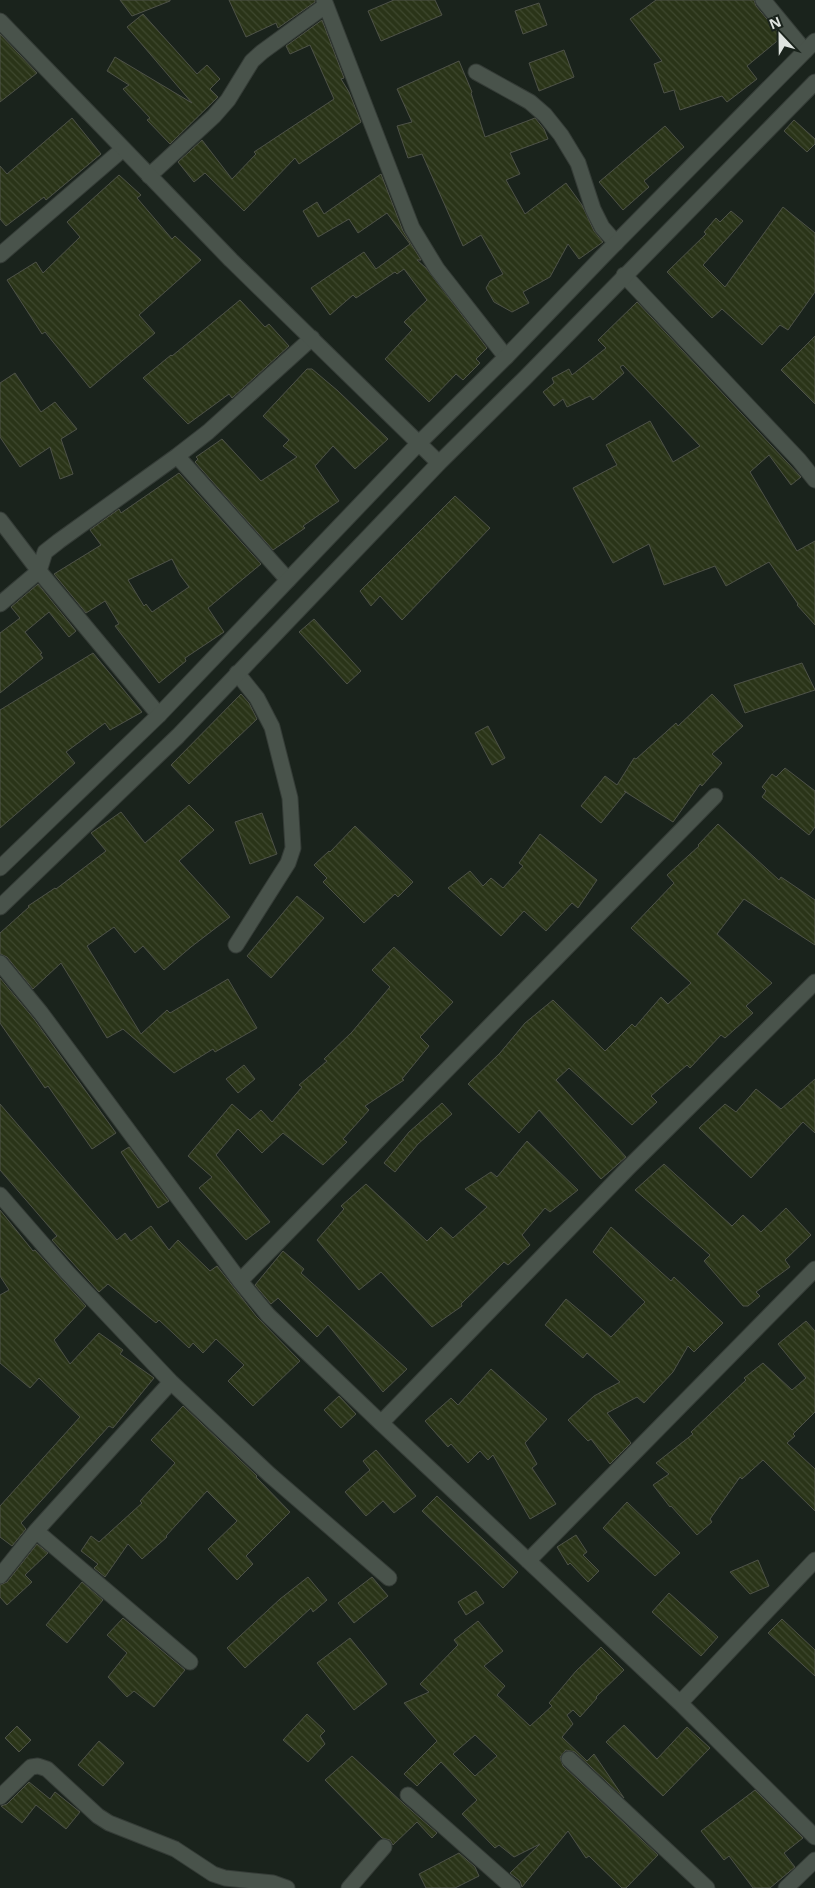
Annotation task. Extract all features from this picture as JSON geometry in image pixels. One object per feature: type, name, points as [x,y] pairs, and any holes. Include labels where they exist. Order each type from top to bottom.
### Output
[{"type":"street","points":[[0,868],[159,714],[418,444],[506,357],[810,46],[762,0]]},
{"type":"street","points":[[149,176],[214,116],[228,100],[252,61],[324,3],[412,228],[437,269],[506,357]]},
{"type":"street","points":[[0,21],[149,176],[439,463]]},
{"type":"street","points":[[476,72],[530,102],[545,115],[561,135],[578,163],[593,209],[602,226],[616,243]]},
{"type":"street","points":[[0,907],[178,736],[439,463],[525,378],[815,82]]},
{"type":"street","points":[[0,256],[123,149]]},
{"type":"street","points":[[624,275],[799,460],[815,480]]},
{"type":"street","points":[[0,604],[39,571],[45,552],[58,540],[208,432],[312,338]]},
{"type":"street","points":[[177,456],[288,580]]},
{"type":"street","points":[[0,520],[39,571],[159,714]]},
{"type":"street","points":[[236,945],[288,863],[293,848],[290,798],[272,727],[257,698],[237,673]]},
{"type":"street","points":[[240,1281],[715,796]]},
{"type":"street","points":[[0,963],[41,1012],[240,1281],[268,1315],[680,1703],[815,1837]]},
{"type":"street","points":[[381,1423],[628,1168],[815,982]]},
{"type":"street","points":[[0,1194],[67,1272],[171,1382],[270,1475],[389,1578]]},
{"type":"street","points":[[528,1561],[815,1269]]},
{"type":"street","points":[[0,1576],[36,1531],[171,1382]]},
{"type":"street","points":[[36,1531],[190,1662]]},
{"type":"street","points":[[680,1703],[815,1560]]},
{"type":"street","points":[[569,1759],[707,1888]]},
{"type":"street","points":[[0,1797],[31,1768],[38,1766],[47,1769],[98,1816],[109,1823],[175,1848],[213,1874],[225,1878],[273,1883],[287,1888]]},
{"type":"street","points":[[408,1795],[513,1888]]},
{"type":"street","points":[[349,1888],[384,1847]]},
{"type":"street","points":[[786,1888],[815,1860]]},
{"type":"building","points":[[120,0],[170,0],[170,1],[132,16]]},
{"type":"building","points":[[229,0],[315,0],[315,2],[278,28],[276,23],[246,37]]},
{"type":"building","points":[[394,0],[435,0],[442,15],[381,41],[368,11]]},
{"type":"building","points":[[656,0],[754,0],[756,6],[782,37],[747,66],[757,79],[727,102],[722,96],[680,110],[674,90],[664,93],[654,64],[662,61],[630,19]]},
{"type":"building","points":[[539,3],[547,25],[523,34],[515,11]]},
{"type":"building","points":[[143,14],[197,74],[207,65],[220,79],[210,89],[218,97],[170,144],[147,120],[150,118],[123,89],[129,85],[107,71],[115,57],[192,103],[127,27]]},
{"type":"building","points":[[322,20],[344,78],[341,79],[349,92],[361,122],[299,164],[295,158],[244,211],[205,173],[194,182],[178,162],[202,140],[232,179],[256,154],[254,152],[334,99],[310,45],[290,54],[286,46]]},
{"type":"building","points":[[0,34],[37,73],[0,102]]},
{"type":"building","points":[[564,50],[574,77],[539,91],[529,63]]},
{"type":"building","points":[[459,61],[472,92],[485,137],[535,118],[544,129],[548,139],[510,153],[520,174],[506,180],[525,214],[566,183],[582,205],[594,231],[603,242],[579,259],[568,244],[550,277],[523,292],[529,303],[512,312],[494,302],[486,288],[490,281],[503,274],[481,235],[463,246],[422,154],[408,158],[397,126],[412,122],[397,89]]},
{"type":"building","points":[[72,118],[101,154],[46,200],[44,197],[6,226],[0,219],[0,166],[7,174]]},
{"type":"building","points":[[794,120],[815,139],[815,144],[807,152],[784,131]]},
{"type":"building","points":[[665,126],[684,147],[644,181],[649,187],[623,210],[599,182]]},
{"type":"building","points":[[381,174],[403,231],[421,260],[417,260],[426,268],[487,348],[476,359],[480,363],[463,380],[456,374],[429,402],[385,359],[412,330],[404,322],[427,300],[404,269],[397,274],[395,272],[356,298],[353,295],[330,315],[311,288],[364,252],[376,269],[410,244],[387,213],[358,233],[349,219],[318,237],[303,211],[317,202],[324,214]]},
{"type":"building","points":[[119,175],[141,195],[137,198],[172,239],[175,236],[201,260],[139,315],[155,333],[90,388],[45,332],[42,334],[7,280],[36,262],[43,273],[80,237],[67,222]]},
{"type":"building","points":[[783,207],[815,233],[815,292],[788,330],[780,325],[762,345],[722,309],[712,318],[667,272],[706,234],[704,232],[716,218],[720,222],[731,211],[743,221],[703,265],[725,287]]},
{"type":"building","points":[[240,300],[265,327],[269,324],[289,346],[232,398],[229,394],[188,424],[143,378]]},
{"type":"building","points":[[637,302],[801,477],[791,485],[769,455],[750,472],[797,551],[815,541],[815,625],[797,605],[769,562],[726,586],[715,566],[664,585],[649,544],[613,563],[573,488],[617,465],[606,445],[650,421],[673,462],[700,446],[623,365],[620,367],[624,373],[593,400],[590,396],[567,407],[563,399],[554,406],[543,392],[554,383],[552,378],[569,369],[572,375],[606,348],[598,340]]},
{"type":"building","points":[[815,336],[815,404],[781,370]]},
{"type":"building","points":[[307,369],[312,369],[338,391],[388,439],[355,469],[333,446],[315,466],[339,501],[273,550],[195,462],[198,459],[196,457],[222,439],[261,481],[297,457],[283,446],[289,440],[263,416]]},
{"type":"building","points":[[15,373],[41,412],[55,402],[77,429],[61,439],[73,474],[60,479],[50,447],[20,467],[0,437],[0,383]]},
{"type":"building","points":[[179,473],[261,564],[208,608],[224,632],[185,658],[186,661],[159,683],[115,626],[119,624],[105,601],[86,613],[54,574],[101,545],[90,530],[119,509],[121,513]],"holes":[[[172,559],[189,587],[152,612],[146,604],[144,606],[128,580]]]},
{"type":"building","points":[[455,496],[490,528],[402,620],[380,596],[371,606],[360,591]]},
{"type":"building","points":[[38,584],[76,631],[69,637],[49,612],[25,632],[42,653],[40,654],[43,658],[0,693],[0,633],[20,618],[11,607]]},
{"type":"building","points":[[314,619],[361,671],[347,684],[299,632]]},
{"type":"building","points":[[93,653],[142,712],[110,730],[105,723],[66,752],[75,763],[0,828],[0,710]]},
{"type":"building","points":[[802,663],[815,690],[745,713],[734,685]]},
{"type":"building","points":[[241,694],[249,703],[257,719],[189,784],[171,765]]},
{"type":"building","points":[[712,694],[743,726],[712,754],[722,763],[702,786],[700,784],[673,822],[626,792],[601,823],[581,806],[605,776],[617,785],[634,758],[636,759],[676,723],[678,726]]},
{"type":"building","points":[[488,726],[505,758],[492,765],[475,733]]},
{"type":"building","points":[[785,768],[815,791],[815,827],[809,835],[762,797],[766,791],[762,787],[772,774],[776,777]]},
{"type":"building","points":[[189,805],[214,830],[179,861],[230,917],[164,970],[143,946],[135,953],[114,927],[87,946],[141,1034],[167,1010],[170,1013],[228,979],[257,1028],[215,1052],[213,1049],[174,1073],[123,1029],[107,1038],[61,963],[33,989],[7,957],[0,954],[0,933],[28,906],[56,889],[106,851],[91,833],[121,812],[145,843]]},
{"type":"building","points":[[262,813],[277,854],[250,864],[235,822]]},
{"type":"building","points":[[718,824],[779,880],[781,877],[815,900],[815,945],[744,899],[717,934],[772,983],[746,1006],[753,1013],[725,1038],[721,1035],[690,1068],[687,1065],[651,1096],[657,1102],[632,1125],[569,1068],[556,1080],[626,1157],[601,1179],[539,1110],[519,1133],[468,1084],[500,1053],[525,1023],[553,1000],[605,1051],[632,1024],[635,1027],[661,997],[668,1004],[691,983],[631,928],[674,883],[667,875],[699,846]]},
{"type":"building","points":[[355,826],[413,882],[398,897],[395,894],[364,923],[323,882],[327,878],[314,865],[330,852]]},
{"type":"building","points":[[540,834],[597,880],[578,908],[572,903],[546,931],[524,911],[501,936],[448,888],[470,871],[483,886],[491,878],[503,888],[523,866],[519,863]]},
{"type":"building","points":[[297,896],[324,918],[271,978],[247,956]]},
{"type":"building","points":[[394,947],[453,1002],[420,1037],[429,1046],[402,1079],[404,1080],[365,1106],[369,1110],[343,1139],[347,1142],[323,1165],[283,1133],[262,1153],[238,1129],[216,1155],[270,1222],[246,1240],[199,1188],[212,1177],[188,1156],[232,1104],[250,1120],[261,1110],[272,1122],[302,1087],[299,1085],[327,1061],[324,1059],[352,1032],[390,987],[372,970]]},
{"type":"building","points":[[0,978],[34,1019],[116,1133],[92,1149],[48,1086],[45,1088],[0,1023]]},
{"type":"building","points":[[244,1065],[255,1079],[238,1093],[226,1079]]},
{"type":"building","points":[[815,1079],[815,1133],[803,1122],[751,1178],[699,1128],[725,1104],[736,1112],[756,1089],[781,1109]]},
{"type":"building","points":[[442,1103],[452,1114],[418,1144],[395,1172],[384,1163],[409,1132]]},
{"type":"building","points":[[0,1104],[117,1240],[125,1233],[131,1241],[151,1226],[169,1250],[178,1240],[210,1271],[217,1266],[256,1316],[300,1361],[253,1406],[228,1381],[244,1365],[216,1339],[203,1353],[193,1343],[189,1348],[159,1320],[156,1323],[108,1284],[99,1292],[52,1240],[57,1236],[0,1170]]},
{"type":"building","points":[[527,1141],[578,1190],[550,1212],[545,1208],[522,1235],[530,1245],[508,1265],[504,1262],[461,1304],[462,1306],[432,1327],[381,1272],[359,1290],[317,1240],[344,1209],[341,1206],[366,1184],[427,1241],[441,1227],[453,1238],[487,1207],[465,1189],[491,1172],[497,1177]]},
{"type":"building","points":[[129,1147],[169,1201],[158,1208],[121,1152]]},
{"type":"building","points":[[664,1164],[732,1226],[743,1215],[761,1232],[786,1208],[811,1235],[785,1260],[790,1267],[756,1292],[760,1296],[748,1306],[743,1306],[704,1261],[710,1255],[635,1190]]},
{"type":"building","points":[[0,1210],[33,1251],[35,1250],[86,1306],[54,1340],[70,1364],[99,1333],[123,1350],[120,1354],[154,1378],[113,1428],[109,1426],[21,1523],[26,1529],[12,1546],[0,1537],[0,1506],[80,1417],[39,1378],[30,1388],[0,1363],[0,1295],[9,1290],[0,1276]]},
{"type":"building","points":[[611,1227],[671,1281],[674,1277],[723,1323],[694,1352],[688,1346],[673,1372],[644,1403],[637,1397],[607,1413],[631,1443],[610,1464],[591,1439],[588,1441],[568,1420],[594,1396],[620,1382],[587,1353],[583,1358],[545,1325],[566,1299],[611,1337],[645,1302],[593,1252]]},
{"type":"building","points":[[283,1251],[304,1269],[301,1273],[407,1369],[383,1392],[328,1325],[317,1337],[278,1298],[271,1304],[255,1285]]},
{"type":"building","points":[[806,1321],[815,1331],[815,1412],[793,1434],[795,1436],[787,1443],[815,1469],[815,1511],[763,1460],[742,1479],[740,1477],[710,1519],[712,1522],[697,1535],[670,1507],[653,1485],[669,1474],[656,1463],[693,1434],[691,1432],[746,1380],[744,1378],[763,1363],[792,1390],[806,1378],[778,1344]]},
{"type":"building","points":[[491,1369],[547,1419],[525,1443],[537,1464],[532,1468],[556,1504],[530,1519],[493,1455],[488,1460],[480,1451],[468,1463],[451,1444],[448,1447],[425,1421],[451,1398],[458,1405]]},
{"type":"building","points":[[339,1396],[356,1414],[341,1428],[324,1410]]},
{"type":"building","points":[[183,1406],[257,1476],[290,1512],[246,1556],[253,1564],[237,1580],[208,1549],[237,1521],[207,1491],[167,1537],[142,1559],[128,1544],[105,1577],[94,1568],[98,1564],[81,1551],[91,1536],[99,1542],[142,1503],[140,1501],[175,1463],[151,1440]]},
{"type":"building","points":[[376,1450],[416,1496],[394,1513],[383,1501],[366,1516],[345,1492],[370,1470],[363,1461]]},
{"type":"building","points":[[437,1496],[518,1572],[503,1588],[422,1511]]},
{"type":"building","points":[[627,1502],[680,1553],[655,1576],[603,1528]]},
{"type":"building","points":[[576,1535],[587,1552],[583,1555],[599,1571],[588,1582],[570,1563],[568,1565],[557,1547]]},
{"type":"building","points":[[37,1544],[48,1553],[25,1575],[32,1582],[7,1605],[0,1597],[0,1585],[7,1582]]},
{"type":"building","points":[[758,1560],[769,1586],[750,1594],[730,1572]]},
{"type":"building","points":[[308,1577],[327,1600],[313,1612],[311,1608],[245,1668],[227,1648],[280,1599]]},
{"type":"building","points":[[372,1577],[388,1596],[354,1623],[338,1603]]},
{"type":"building","points":[[82,1582],[103,1600],[67,1643],[46,1625]]},
{"type":"building","points":[[476,1591],[484,1603],[466,1615],[458,1602]]},
{"type":"building","points":[[669,1593],[718,1637],[701,1656],[652,1612]]},
{"type":"building","points":[[123,1618],[185,1670],[154,1707],[134,1691],[127,1697],[108,1677],[127,1653],[107,1635]]},
{"type":"building","points":[[782,1619],[815,1650],[815,1676],[768,1633]]},
{"type":"building","points":[[478,1621],[503,1651],[484,1666],[505,1686],[497,1695],[530,1726],[552,1706],[549,1703],[576,1671],[601,1647],[624,1670],[596,1697],[580,1717],[573,1710],[567,1715],[573,1724],[562,1737],[587,1761],[594,1754],[624,1798],[575,1752],[566,1750],[560,1757],[563,1766],[658,1855],[626,1888],[622,1888],[589,1856],[586,1858],[568,1831],[522,1887],[520,1881],[510,1873],[540,1844],[514,1857],[499,1845],[495,1848],[462,1814],[477,1800],[441,1762],[417,1786],[404,1774],[437,1741],[404,1703],[429,1692],[420,1684],[458,1645],[454,1640]],"holes":[[[475,1735],[497,1756],[475,1776],[453,1754]]]},
{"type":"building","points":[[350,1638],[387,1684],[354,1710],[317,1663]]},
{"type":"building","points":[[307,1714],[325,1731],[320,1736],[325,1744],[308,1762],[283,1740]]},
{"type":"building","points":[[624,1725],[657,1759],[687,1727],[710,1748],[663,1796],[606,1742]]},
{"type":"building","points":[[17,1726],[31,1740],[19,1752],[5,1738]]},
{"type":"building","points":[[99,1741],[124,1763],[103,1786],[78,1765]]},
{"type":"building","points":[[352,1756],[437,1833],[432,1838],[417,1822],[393,1845],[390,1840],[382,1838],[325,1780]]},
{"type":"building","points":[[29,1782],[50,1799],[55,1792],[80,1812],[66,1829],[36,1805],[22,1823],[1,1806],[7,1804]]},
{"type":"building","points":[[755,1790],[803,1838],[784,1853],[795,1867],[770,1888],[753,1888],[729,1856],[724,1860],[701,1831]]},
{"type":"building","points":[[459,1853],[475,1867],[479,1876],[455,1888],[426,1888],[419,1874]]}]
